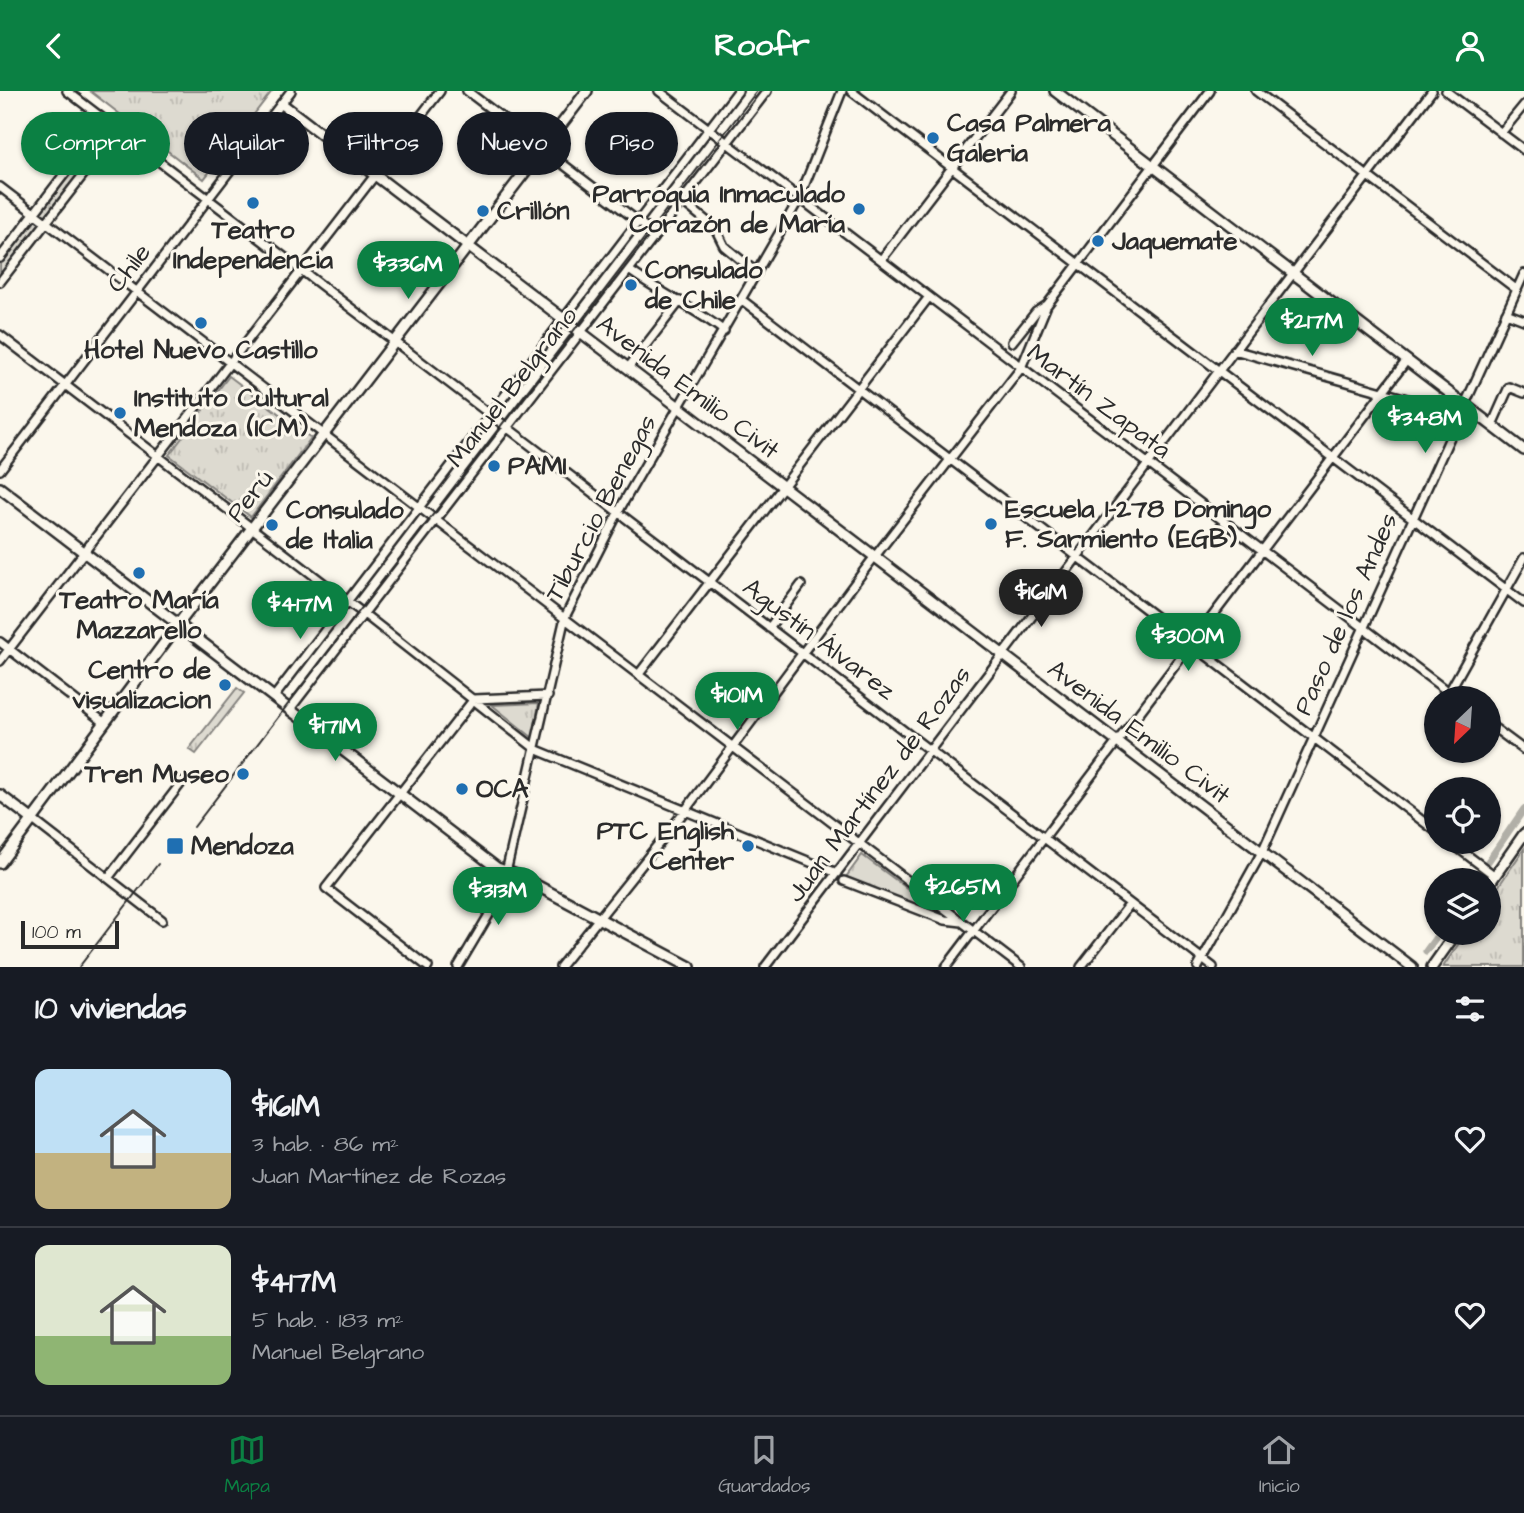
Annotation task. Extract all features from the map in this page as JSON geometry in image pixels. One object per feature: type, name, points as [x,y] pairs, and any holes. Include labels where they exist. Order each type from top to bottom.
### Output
[{"type":"main road","name":"Perú","points":[[571,112],[587,91]]},
{"type":"main road","points":[[1055,91],[1524,450]]},
{"type":"main road","name":"Avenida Emilio Civit","points":[[282,104],[323,135]]},
{"type":"main road","name":"Avenida Emilio Civit","points":[[375,175],[1412,967]]},
{"type":"main road","name":"Perú","points":[[0,863],[178,624],[523,175]]},
{"type":"main road","points":[[0,488],[506,872],[690,967]]},
{"type":"main road","points":[[0,795],[33,820]]},
{"type":"main road","points":[[1500,868],[1524,834]]},
{"type":"main road","points":[[1432,967],[1448,945]]},
{"type":"street","name":"Agustín Álvarez","points":[[67,91],[94,112]]},
{"type":"street","name":"Chile","points":[[0,470],[291,91]]},
{"type":"street","points":[[424,112],[440,91]]},
{"type":"street","points":[[467,91],[495,112]]},
{"type":"street","name":"Martín Zapata","points":[[659,91],[1441,686]]},
{"type":"street","name":"Manuel Belgrano","points":[[274,697],[738,91]]},
{"type":"street","name":"Manuel Belgrano","points":[[286,706],[364,614],[767,91]]},
{"type":"street","name":"Tiburcio Benegas","points":[[458,967],[494,907],[506,872],[537,750],[565,617],[618,513],[799,199],[842,91]]},
{"type":"street","points":[[851,91],[1524,603]]},
{"type":"street","points":[[881,261],[1011,91]]},
{"type":"street","points":[[1012,342],[1047,305],[1209,91]]},
{"type":"street","points":[[1256,91],[1516,289]]},
{"type":"street","name":"Juan Martínez de Rozas","points":[[765,967],[1432,91]]},
{"type":"street","points":[[1446,91],[1524,151]]},
{"type":"street","points":[[1501,133],[1524,106]]},
{"type":"street","name":"Agustín Álvarez","points":[[170,170],[1213,967]]},
{"type":"street","points":[[571,170],[656,235]]},
{"type":"street","points":[[0,258],[64,175]]},
{"type":"street","points":[[0,282],[83,175]]},
{"type":"street","points":[[0,661],[375,175]]},
{"type":"street","points":[[0,187],[1021,967]]},
{"type":"street","points":[[682,201],[715,228],[724,246],[757,273]]},
{"type":"street","points":[[629,269],[653,288],[680,301],[724,331]]},
{"type":"street","name":"Paso de los Andes","points":[[1198,967],[1262,852],[1411,518],[1524,274]]},
{"type":"street","points":[[639,674],[929,297]]},
{"type":"street","points":[[742,300],[1424,822]]},
{"type":"street","points":[[628,368],[680,301]]},
{"type":"street","points":[[561,967],[684,811],[1021,368],[1047,305]]},
{"type":"street","points":[[1506,313],[1524,320]]},
{"type":"street","points":[[0,335],[537,750],[837,873]]},
{"type":"street","points":[[1234,350],[1425,404]]},
{"type":"street","points":[[946,967],[1193,645],[1406,360]]},
{"type":"street","points":[[1492,425],[1509,387],[1524,393]]},
{"type":"street","points":[[1452,686],[1524,558]]},
{"type":"street","points":[[769,628],[801,585]]},
{"type":"street","points":[[0,642],[105,723]]},
{"type":"street","points":[[428,967],[326,888],[472,700],[548,696]]},
{"type":"street","points":[[1502,733],[1524,750]]},
{"type":"street","points":[[108,878],[182,782]]},
{"type":"street","points":[[33,820],[162,920]]},
{"type":"street","points":[[1463,854],[1479,868]]},
{"type":"street","points":[[844,881],[944,919],[962,922]]},
{"type":"street","points":[[1081,967],[1130,904]]},
{"type":"street","points":[[944,919],[950,917],[949,911]]},
{"type":"green space","points":[[90,91],[272,91],[256,112],[184,112],[184,164],[170,153],[170,112],[117,112]]},
{"type":"green space","points":[[64,175],[83,175],[0,282],[0,258]]},
{"type":"green space","points":[[229,376],[311,438],[251,517],[169,455]]},
{"type":"green space","points":[[237,688],[244,693],[196,754],[189,749]]},
{"type":"green space","points":[[539,703],[533,738],[492,705]]},
{"type":"green space","points":[[1524,849],[1524,967],[1443,967],[1458,945],[1501,945],[1501,883]]},
{"type":"green space","points":[[862,855],[943,915],[846,877]]},
{"type":"waterway","points":[[1487,863],[1524,809]]},
{"type":"waterway","points":[[1426,951],[1430,945]]},
{"type":"tram line","points":[[194,827],[757,91]]},
{"type":"tram line","points":[[79,967],[158,864]]},
{"type":"place","name":"Casa Palmera Galeria","points":[[933,138]]},
{"type":"place","name":"Teatro Independencia","points":[[253,203]]},
{"type":"place","name":"Parroquia Inmaculado Corazón de María","points":[[859,209]]},
{"type":"place","name":"Crillón","points":[[483,211]]},
{"type":"place","name":"Jaquemate","points":[[1098,241]]},
{"type":"place","name":"Consulado de Chile","points":[[631,285]]},
{"type":"place","name":"Hotel Nuevo Castillo","points":[[201,323]]},
{"type":"place","name":"Instituto Cultural Mendoza (ICM)","points":[[120,413]]},
{"type":"place","name":"PAMI","points":[[494,466]]},
{"type":"place","name":"Escuela 1-278 Domingo F. Sarmiento (EGB)","points":[[991,524]]},
{"type":"place","name":"Consulado de Italia","points":[[272,525]]},
{"type":"place","name":"Teatro María Mazzarello","points":[[139,573]]},
{"type":"place","name":"Centro de visualizacion","points":[[225,685]]},
{"type":"place","name":"Tren Museo","points":[[243,774]]},
{"type":"place","name":"OCA","points":[[462,789]]},
{"type":"place","name":"Mendoza","points":[[175,846]]},
{"type":"place","name":"PTC English Center","points":[[748,846]]}]
